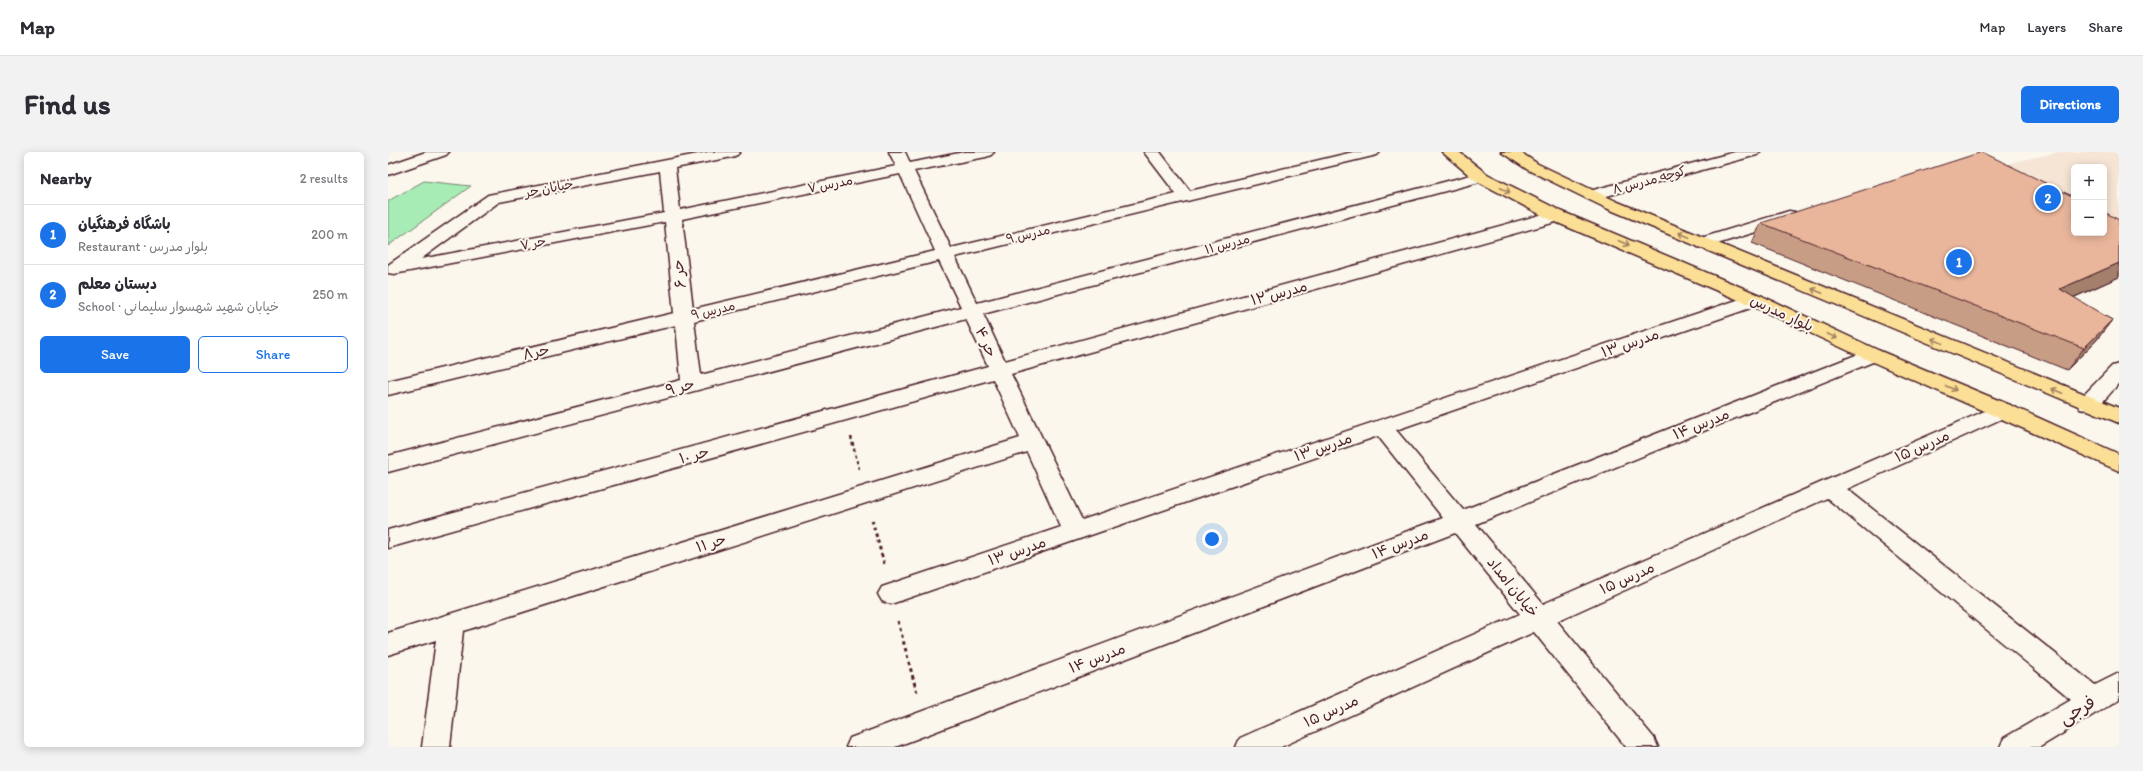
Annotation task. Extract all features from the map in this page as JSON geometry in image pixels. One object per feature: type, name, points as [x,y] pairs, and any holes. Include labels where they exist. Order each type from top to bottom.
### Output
[{"type":"main road","name":"بلوار مدرس","points":[[1450,152],[1481,177],[1557,216],[1755,300],[1873,355],[2003,410],[2119,463]]},
{"type":"main road","points":[[1509,152],[1533,167],[1592,195],[2087,404],[2119,416]]},
{"type":"street","points":[[388,170],[442,152]]},
{"type":"street","name":"خیابان حر","points":[[391,272],[494,198],[667,165],[714,154],[732,152]]},
{"type":"street","name":"مدرس ۷","points":[[673,216],[901,161],[986,152]]},
{"type":"street","points":[[1152,152],[1186,196]]},
{"type":"street","name":"مدرس ۹","points":[[684,317],[1372,152]]},
{"type":"street","name":"کوچه مدرس ۸","points":[[1592,195],[1752,152]]},
{"type":"street","name":"حر ۴","points":[[901,161],[1075,531]]},
{"type":"street","name":"حر ۶","points":[[667,165],[692,384]]},
{"type":"street","name":"مدرس ۱۱","points":[[972,311],[1481,177]]},
{"type":"street","points":[[1704,243],[1802,212]]},
{"type":"street","name":"حر ۷","points":[[391,272],[673,216]]},
{"type":"street","name":"مدرس ۱۲","points":[[1000,370],[1557,216]]},
{"type":"street","name":"مدرس ۱۳","points":[[891,594],[1755,300]]},
{"type":"street","name":"حر ۹","points":[[388,464],[972,311]]},
{"type":"street","name":"حر۸","points":[[388,388],[684,317]]},
{"type":"street","name":"مدرس ۱۴","points":[[860,747],[1460,521],[1873,355]]},
{"type":"street","name":"حر ۱۰","points":[[388,539],[1000,370]]},
{"type":"street","points":[[2087,404],[2119,371]]},
{"type":"street","name":"مدرس ۱۵","points":[[1250,747],[2003,410]]},
{"type":"street","name":"خیابان امداد","points":[[1382,427],[1644,747]]},
{"type":"street","name":"حر ۱۱","points":[[388,644],[1033,442]]},
{"type":"street","points":[[1830,488],[2093,700]]},
{"type":"street","points":[[436,747],[451,624]]},
{"type":"street","name":"فرجی","points":[[2014,747],[2119,685]]},
{"type":"shaded area","points":[[2059,152],[2119,152],[2119,247],[2107,236],[2107,164],[2071,164],[2071,222],[1971,172]]},
{"type":"green space","points":[[424,181],[471,186],[388,246],[388,201]]},
{"type":"building","points":[[1982,152],[2071,196],[2071,236],[2107,236],[2107,214],[2119,220],[2119,263],[2060,289],[2112,320],[2084,348],[1761,223]]},
{"type":"place","name":"دبستان معلم","points":[[2048,198]]},
{"type":"place","name":"باشگاه فرهنگیان","points":[[1959,262]]}]
